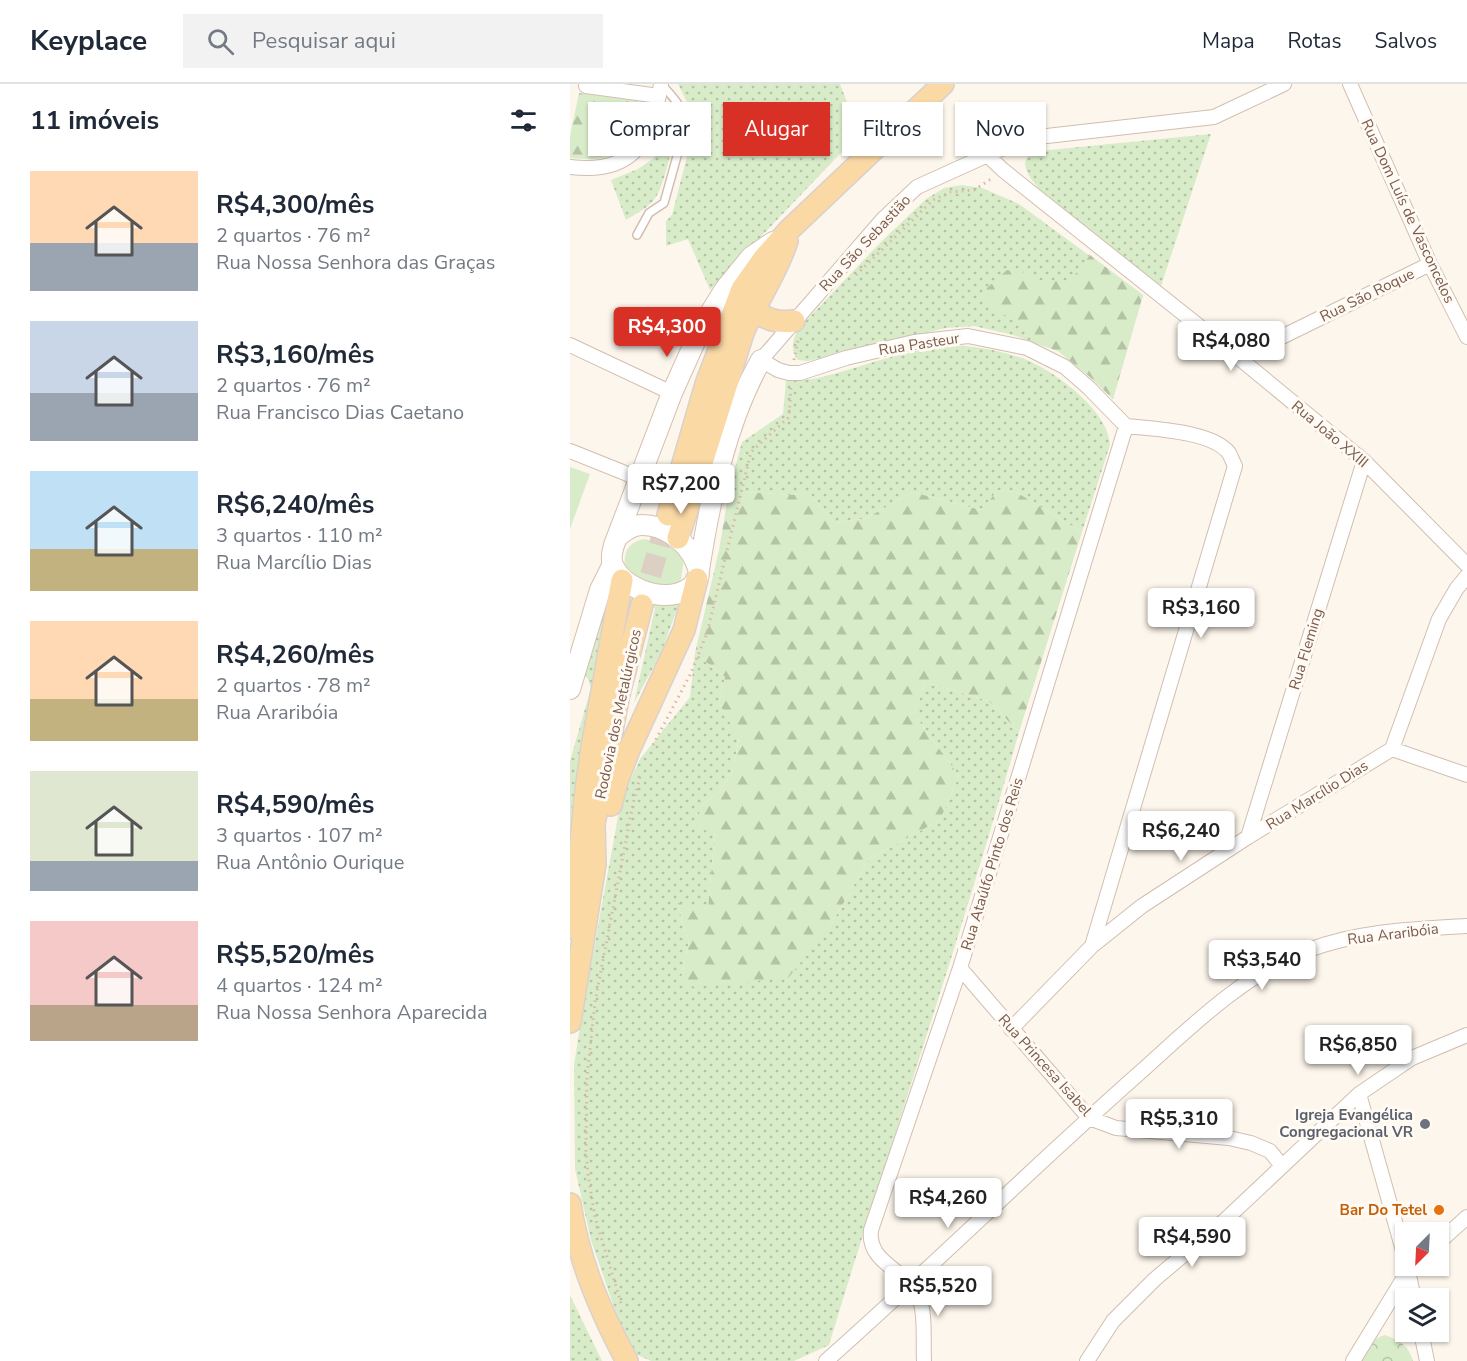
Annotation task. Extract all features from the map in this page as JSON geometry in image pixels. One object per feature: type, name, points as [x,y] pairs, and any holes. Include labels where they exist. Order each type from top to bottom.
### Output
[{"type":"main road","points":[[668,515],[706,384],[742,289],[764,258],[789,230],[943,84]]},
{"type":"main road","points":[[681,540],[743,333],[753,309],[783,255],[789,230]]},
{"type":"main road","points":[[753,309],[772,321],[797,328]]},
{"type":"main road","points":[[587,863],[587,779],[617,573]]},
{"type":"main road","points":[[587,863],[622,766],[684,630],[698,575]]},
{"type":"main road","name":"Rodovia dos Metalúrgicos","points":[[570,1022],[587,863],[619,694],[642,605]]},
{"type":"main road","name":"Rodovia dos Metalúrgicos","points":[[570,935],[572,892],[587,863]]},
{"type":"main road","points":[[570,1204],[586,1272],[627,1361]]},
{"type":"main road","points":[[570,1257],[584,1299],[615,1361]]},
{"type":"street","name":"Rua São Sebastião","points":[[1046,136],[1214,117],[1284,84]]},
{"type":"street","name":"Rua Dom Luís de Vasconcelos","points":[[1350,84],[1430,264],[1467,338]]},
{"type":"street","points":[[570,167],[604,167],[633,154],[640,147],[651,127],[660,90],[586,87]]},
{"type":"street","name":"Rua São Sebastião","points":[[698,575],[708,512],[740,404],[761,360],[797,328],[883,219],[917,187],[985,156]]},
{"type":"street","name":"Rua João XXIII","points":[[988,156],[1364,461],[1467,565]]},
{"type":"street","points":[[617,537],[627,529],[644,525],[665,531],[681,540],[690,549],[698,575],[690,589],[669,594],[641,590],[617,573],[612,553],[617,537],[672,393],[702,326],[725,289],[751,257],[789,230]]},
{"type":"street","name":"Rua São Roque","points":[[1239,358],[1430,264]]},
{"type":"street","name":"Rua Pasteur","points":[[792,373],[800,373],[846,358],[914,342],[968,336],[1027,348],[1065,367],[1126,426]]},
{"type":"street","points":[[570,345],[672,393]]},
{"type":"street","points":[[761,360],[778,370],[792,373]]},
{"type":"street","points":[[1092,946],[1235,466],[1228,452],[1193,434],[1126,426]]},
{"type":"street","name":"Rua Ataúlfo Pinto dos Reis","points":[[911,1286],[873,1250],[869,1241],[871,1230],[960,968],[1126,426]]},
{"type":"street","points":[[570,451],[640,479]]},
{"type":"street","name":"Rua Fleming","points":[[1248,837],[1364,461]]},
{"type":"street","name":"Rua São Sebastião","points":[[681,540],[708,512]]},
{"type":"street","points":[[570,689],[579,645],[600,590],[617,573]]},
{"type":"street","points":[[1467,576],[1457,588],[1439,619],[1392,749],[1467,775]]},
{"type":"street","name":"Rua Marcílio Dias","points":[[1011,1029],[1092,946],[1142,906],[1248,837],[1392,749]]},
{"type":"street","name":"Rua Araribóia","points":[[826,1361],[911,1286],[1089,1118],[1213,1009],[1257,976],[1306,951],[1355,937],[1413,929],[1467,926]]},
{"type":"street","name":"Rua Princesa Isabel","points":[[960,968],[1089,1118],[1116,1128],[1229,1138],[1251,1143],[1270,1151],[1282,1166]]},
{"type":"street","points":[[1087,1361],[1113,1321],[1155,1279],[1225,1220],[1359,1094],[1412,1058],[1467,1035]]},
{"type":"street","points":[[1359,1094],[1395,1222]]},
{"type":"street","points":[[1449,1233],[1467,1217]]},
{"type":"street","points":[[1353,1361],[1402,1276]]},
{"type":"street","points":[[911,1286],[918,1296],[922,1312],[924,1361]]},
{"type":"street","points":[[1423,1342],[1427,1361]]},
{"type":"lane","points":[[638,235],[648,213],[662,205],[665,200],[684,131],[685,119],[681,108],[660,90]]},
{"type":"path","points":[[855,276],[933,200],[951,192],[974,190],[1003,170]]},
{"type":"path","points":[[652,747],[691,673],[707,633],[751,452],[786,420],[790,413],[797,328]]},
{"type":"path","points":[[624,1313],[604,1252],[593,1206],[586,1151],[587,1077],[595,1002],[633,804],[644,765]]},
{"type":"green space","points":[[678,84],[840,84],[847,102],[842,102],[842,152],[710,290],[688,239],[666,246],[666,221],[672,215],[687,156],[711,156],[711,102],[687,102]]},
{"type":"green space","points":[[579,93],[639,102],[588,102],[588,156],[612,156],[570,158],[570,136]]},
{"type":"green space","points":[[1211,134],[1161,286],[1042,192],[1033,182],[1026,170],[1027,159],[1029,156],[1046,156],[1046,150]]},
{"type":"green space","points":[[655,156],[669,156],[658,194],[647,206],[626,220],[611,180],[638,169]]},
{"type":"green space","points":[[961,185],[982,188],[1019,204],[1143,295],[1113,399],[1058,351],[1013,335],[974,326],[946,328],[808,361],[798,360],[795,356],[793,344],[800,327],[882,241],[926,199],[944,188]]},
{"type":"green space","points":[[1090,255],[1143,295],[1113,399],[1058,351],[1034,343],[1026,327],[983,303],[987,288],[1007,270],[1027,273],[1038,280],[1070,281]]},
{"type":"green space","points":[[950,345],[977,347],[1034,363],[1077,392],[1100,418],[1110,445],[1082,532],[1016,492],[998,490],[981,510],[912,492],[867,518],[835,523],[808,493],[792,495],[729,491],[742,442],[783,414],[786,381],[818,378],[899,355]]},
{"type":"green space","points":[[570,467],[590,474],[570,529]]},
{"type":"green space","points":[[998,490],[1016,492],[1082,532],[1019,732],[989,701],[925,682],[914,714],[959,776],[940,820],[869,859],[829,928],[788,978],[694,987],[681,979],[689,941],[678,903],[708,909],[715,831],[700,830],[696,822],[702,805],[719,792],[732,773],[739,739],[719,703],[725,677],[695,653],[719,550],[729,491],[792,495],[808,493],[835,523],[867,518],[912,492],[981,510]]},
{"type":"green space","points":[[645,539],[675,548],[684,560],[681,579],[676,585],[648,583],[636,577],[625,567],[628,548],[635,542]]},
{"type":"green space","points":[[613,588],[570,869],[570,761],[591,688],[588,679],[583,674],[605,598]]},
{"type":"green space","points":[[625,591],[681,599],[660,655],[634,703],[655,608],[632,602],[605,717]]},
{"type":"green space","points":[[695,653],[725,677],[719,703],[739,738],[732,773],[719,792],[702,805],[715,831],[708,909],[678,904],[689,941],[681,979],[829,928],[869,859],[940,820],[959,776],[914,714],[925,682],[989,701],[1019,732],[974,886],[829,1345],[794,1361],[651,1361],[635,1354],[619,1322],[591,1240],[575,1169],[574,1065],[618,817],[627,787],[640,759],[690,697]]},
{"type":"green space","points":[[570,1295],[602,1361],[570,1361]]},
{"type":"green space","points":[[1385,1335],[1403,1344],[1413,1361],[1361,1361],[1373,1341]]},
{"type":"tunnel","points":[[642,605],[668,515]]},
{"type":"place","name":"Igreja Evangélica Congregacional VR","points":[[1425,1124]]},
{"type":"place","name":"Bar Do Tetel","points":[[1439,1210]]}]
